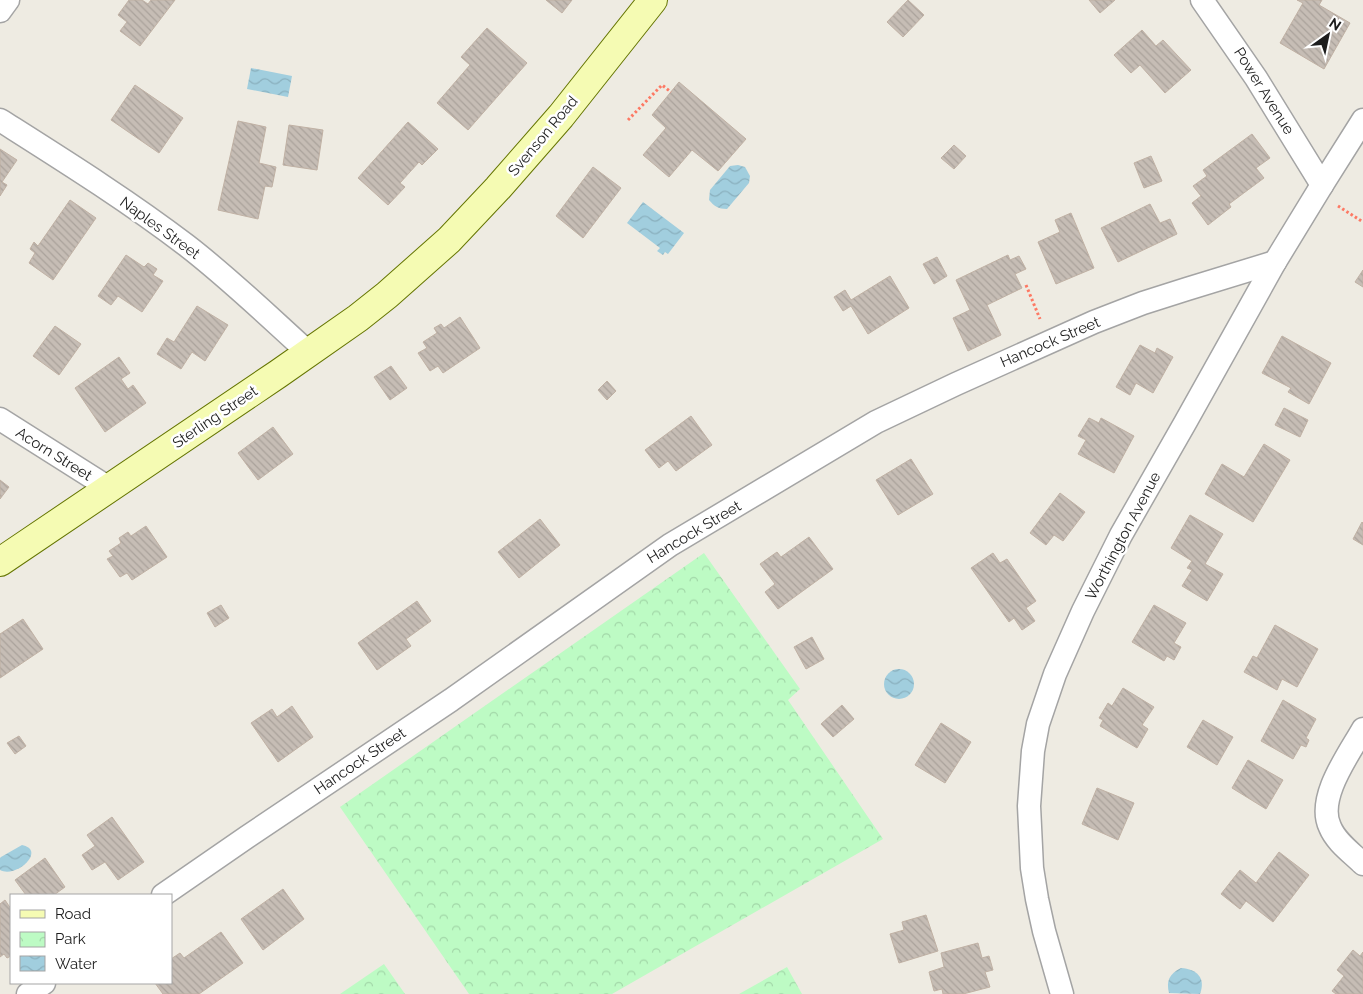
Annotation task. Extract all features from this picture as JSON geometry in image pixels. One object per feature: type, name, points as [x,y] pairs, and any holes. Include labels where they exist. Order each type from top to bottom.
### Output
[{"type":"street","points":[[0,11],[8,0]]},
{"type":"street","name":"Svenson Road","points":[[424,263],[477,211],[530,152],[653,0]]},
{"type":"street","name":"Power Avenue","points":[[1202,0],[1256,78],[1322,184]]},
{"type":"street","name":"Naples Street","points":[[0,120],[140,212],[188,246],[308,353]]},
{"type":"street","name":"Worthington Avenue","points":[[1062,994],[1037,899],[1032,868],[1028,806],[1033,751],[1038,724],[1055,674],[1081,614],[1120,535],[1186,423],[1275,262],[1363,120]]},
{"type":"street","name":"Hancock Street","points":[[163,894],[451,700],[670,545],[876,422],[1094,322],[1187,289],[1275,262]]},
{"type":"street","name":"Sterling Street","points":[[0,562],[308,353],[381,300],[424,263]]},
{"type":"street","name":"Acorn Street","points":[[0,419],[109,488]]},
{"type":"street","points":[[1363,728],[1333,781],[1327,810],[1329,826],[1336,837],[1363,864]]},
{"type":"street","points":[[28,994],[43,984]]},
{"type":"path","points":[[628,120],[662,84],[671,92]]},
{"type":"path","points":[[1026,285],[1040,319],[1044,318]]},
{"type":"green space","points":[[704,553],[800,689],[788,700],[883,839],[612,994],[469,994],[340,807]]},
{"type":"green space","points":[[384,964],[405,994],[340,994]]},
{"type":"green space","points":[[787,967],[802,994],[739,994]]},
{"type":"water","points":[[251,68],[292,76],[288,97],[247,89]]},
{"type":"water","points":[[738,165],[745,167],[750,176],[749,183],[727,209],[716,207],[709,200],[710,190],[730,166]]},
{"type":"water","points":[[643,202],[684,233],[668,254],[665,252],[663,255],[657,251],[660,248],[627,223]]},
{"type":"water","points":[[899,669],[910,673],[914,684],[910,695],[899,699],[888,695],[884,684],[888,673]]},
{"type":"water","points":[[22,845],[29,848],[31,852],[26,863],[14,871],[0,870],[0,858]]},
{"type":"water","points":[[1181,968],[1192,970],[1199,975],[1202,983],[1200,994],[1169,993],[1169,978]]},
{"type":"building","points":[[129,0],[142,0],[148,4],[151,0],[175,0],[140,46],[120,31],[127,22],[118,15]]},
{"type":"building","points":[[546,0],[572,0],[562,13]]},
{"type":"building","points":[[908,0],[924,15],[903,37],[887,22]]},
{"type":"building","points":[[1089,0],[1115,0],[1100,13]]},
{"type":"building","points":[[1297,0],[1322,0],[1319,5],[1350,23],[1324,69],[1280,43],[1303,3]]},
{"type":"building","points":[[487,28],[527,63],[468,130],[437,103],[470,65],[461,57]]},
{"type":"building","points":[[1142,30],[1156,46],[1163,40],[1191,70],[1165,93],[1140,65],[1131,73],[1114,55]]},
{"type":"building","points":[[679,82],[746,139],[718,171],[692,150],[669,177],[643,155],[666,128],[652,115]]},
{"type":"building","points":[[135,85],[183,118],[159,153],[111,120]]},
{"type":"building","points":[[238,121],[266,127],[259,163],[276,167],[272,187],[265,186],[258,219],[218,210]]},
{"type":"building","points":[[408,122],[438,149],[422,165],[419,162],[400,183],[405,187],[388,205],[358,178]]},
{"type":"building","points":[[289,125],[323,130],[317,170],[283,165]]},
{"type":"building","points":[[1252,134],[1270,158],[1256,168],[1264,178],[1229,204],[1231,207],[1208,225],[1192,203],[1201,196],[1193,186],[1207,176],[1203,170]]},
{"type":"building","points":[[954,145],[966,156],[954,169],[941,158]]},
{"type":"building","points":[[0,149],[17,160],[2,182],[7,185],[0,196]]},
{"type":"building","points":[[1151,156],[1162,181],[1144,188],[1134,163]]},
{"type":"building","points":[[593,167],[621,188],[583,238],[556,216]]},
{"type":"building","points":[[70,200],[96,218],[53,280],[29,263],[35,253],[30,249],[34,242],[38,246]]},
{"type":"building","points":[[1150,204],[1160,223],[1170,219],[1177,234],[1118,262],[1101,228]]},
{"type":"building","points":[[1071,213],[1094,268],[1056,284],[1038,242],[1060,232],[1055,220]]},
{"type":"building","points":[[126,255],[144,267],[148,263],[157,269],[153,275],[163,281],[142,312],[118,296],[111,305],[98,296]]},
{"type":"building","points":[[1008,255],[1010,260],[1019,256],[1026,269],[1015,274],[1022,288],[987,305],[1001,335],[968,351],[953,318],[970,310],[956,280]]},
{"type":"building","points":[[937,257],[947,276],[934,284],[923,264]]},
{"type":"building","points":[[1363,270],[1363,287],[1355,282]]},
{"type":"building","points":[[890,276],[909,308],[868,334],[851,306],[843,311],[834,297],[845,290],[851,300]]},
{"type":"building","points":[[197,306],[228,325],[205,361],[192,352],[181,369],[157,354],[167,338],[174,342]]},
{"type":"building","points":[[460,317],[480,348],[443,373],[438,366],[430,371],[418,353],[427,348],[423,342],[437,333],[434,328],[441,324],[444,328]]},
{"type":"building","points":[[55,326],[81,344],[59,375],[33,356]]},
{"type":"building","points":[[1282,336],[1331,363],[1309,404],[1288,392],[1291,388],[1262,373]]},
{"type":"building","points":[[1140,345],[1155,353],[1157,348],[1173,357],[1153,393],[1136,383],[1130,395],[1116,387]]},
{"type":"building","points":[[119,357],[130,373],[121,379],[128,389],[133,385],[146,403],[105,432],[75,388]]},
{"type":"building","points":[[391,366],[407,388],[390,400],[374,377]]},
{"type":"building","points":[[607,381],[616,391],[607,400],[598,390]]},
{"type":"building","points":[[1284,408],[1308,420],[1300,437],[1275,425]]},
{"type":"building","points":[[691,416],[712,445],[676,471],[668,461],[659,468],[645,450]]},
{"type":"building","points":[[1089,418],[1099,423],[1101,418],[1134,436],[1114,473],[1078,454],[1086,440],[1078,436]]},
{"type":"building","points":[[273,427],[293,454],[258,480],[238,453]]},
{"type":"building","points":[[1264,444],[1290,460],[1253,522],[1205,494],[1222,464],[1244,477]]},
{"type":"building","points":[[911,459],[933,494],[898,515],[876,480]]},
{"type":"building","points":[[0,480],[9,487],[0,499]]},
{"type":"building","points":[[1060,493],[1085,512],[1063,541],[1054,535],[1046,545],[1030,533]]},
{"type":"building","points":[[1190,515],[1223,534],[1205,564],[1223,574],[1207,601],[1182,586],[1192,570],[1187,568],[1192,561],[1171,548]]},
{"type":"building","points":[[540,519],[560,545],[519,578],[498,552]]},
{"type":"building","points":[[1363,523],[1363,545],[1353,539]]},
{"type":"building","points":[[146,526],[167,557],[132,580],[127,573],[120,577],[107,559],[113,556],[109,551],[121,543],[119,538],[128,532],[131,536]]},
{"type":"building","points":[[809,537],[833,569],[778,609],[765,592],[775,584],[760,564],[777,552],[781,557]]},
{"type":"building","points":[[993,553],[1000,563],[1007,559],[1036,601],[1026,608],[1035,621],[1022,630],[1014,618],[1009,622],[971,568]]},
{"type":"building","points":[[417,601],[431,621],[406,639],[411,646],[377,670],[358,643]]},
{"type":"building","points":[[221,605],[229,618],[215,627],[207,613]]},
{"type":"building","points":[[1154,605],[1186,623],[1174,643],[1181,647],[1174,660],[1167,656],[1164,661],[1132,642]]},
{"type":"building","points":[[23,619],[43,649],[0,678],[0,634]]},
{"type":"building","points":[[1275,625],[1318,649],[1297,687],[1282,679],[1277,690],[1244,672],[1253,656],[1257,658]]},
{"type":"building","points":[[812,637],[824,659],[806,669],[794,647]]},
{"type":"building","points":[[1123,688],[1154,707],[1142,725],[1148,729],[1137,748],[1100,726],[1103,720],[1099,718],[1108,703],[1112,706]]},
{"type":"building","points":[[1283,700],[1316,719],[1306,738],[1309,740],[1306,747],[1301,745],[1293,759],[1261,741]]},
{"type":"building","points":[[842,705],[854,719],[833,737],[821,724]]},
{"type":"building","points":[[292,706],[313,737],[278,762],[251,723],[272,709],[277,717]]},
{"type":"building","points":[[1203,720],[1233,737],[1217,765],[1187,747]]},
{"type":"building","points":[[941,723],[971,742],[945,783],[915,765]]},
{"type":"building","points":[[19,736],[26,746],[15,754],[7,743]]},
{"type":"building","points":[[1248,760],[1283,780],[1266,809],[1232,788]]},
{"type":"building","points":[[1097,788],[1134,803],[1118,840],[1082,824]]},
{"type":"building","points":[[112,817],[144,862],[118,880],[105,862],[92,870],[82,855],[95,846],[87,835]]},
{"type":"building","points":[[1279,852],[1309,875],[1273,922],[1246,901],[1240,909],[1221,894],[1240,870],[1256,883]]},
{"type":"building","points":[[45,858],[65,887],[55,894],[25,894],[15,880]]},
{"type":"building","points":[[283,889],[304,919],[263,950],[241,919]]},
{"type":"building","points":[[5,900],[10,908],[10,956],[7,958],[4,954],[0,957],[0,904]]},
{"type":"building","points":[[926,915],[938,951],[899,963],[890,934],[904,930],[902,922]]},
{"type":"building","points":[[221,932],[243,963],[199,994],[163,994],[156,984],[172,984],[172,958],[180,953],[184,958]]},
{"type":"building","points":[[978,943],[982,958],[989,956],[993,970],[985,972],[990,987],[963,994],[943,994],[942,989],[934,991],[929,972],[944,967],[941,953]]},
{"type":"building","points":[[1353,950],[1360,956],[1363,952],[1363,994],[1336,994],[1332,991],[1344,976],[1337,970]]}]
